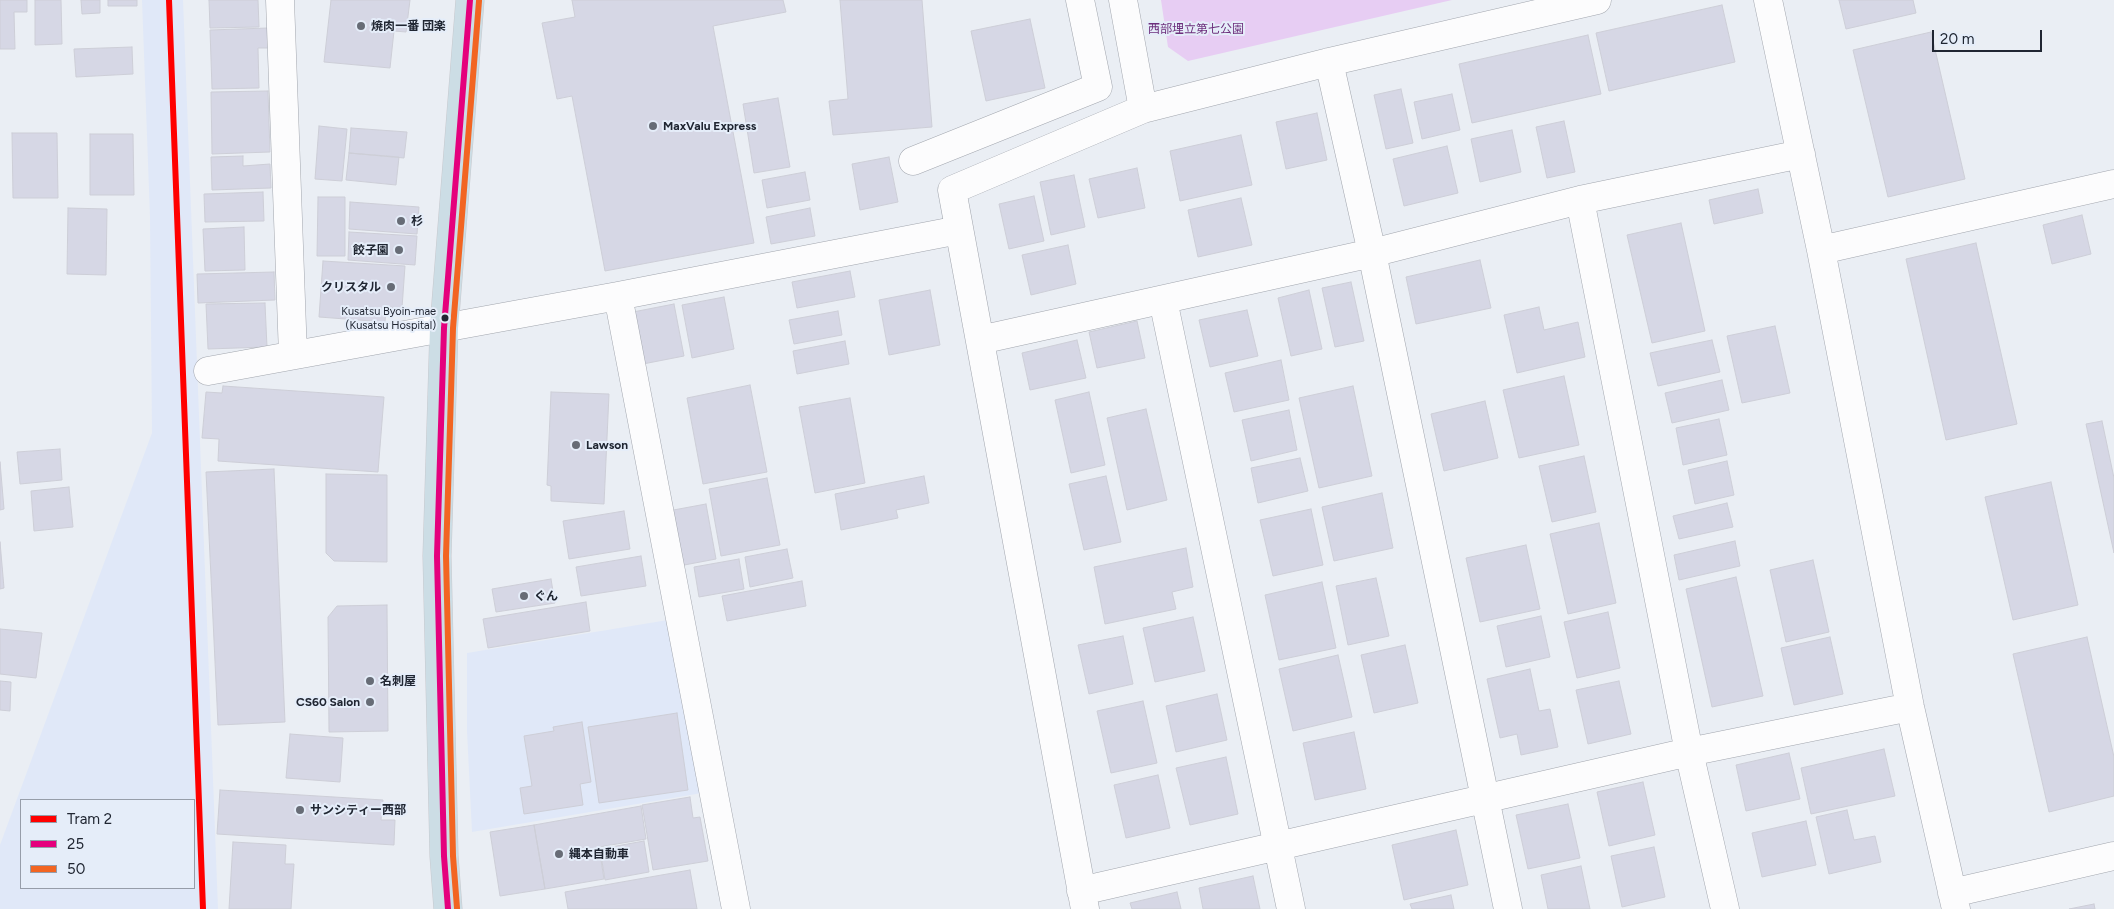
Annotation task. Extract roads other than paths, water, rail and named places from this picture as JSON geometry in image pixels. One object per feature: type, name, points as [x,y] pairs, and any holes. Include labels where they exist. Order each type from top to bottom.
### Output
[{"type":"highway","points":[[448,909],[444,856],[436,556],[444,328],[470,0]]},
{"type":"street","points":[[280,0],[293,355]]},
{"type":"street","points":[[913,161],[1098,87],[1080,0]]},
{"type":"street","points":[[1123,0],[1143,109]]},
{"type":"street","points":[[1597,0],[1329,62],[1143,109],[952,190],[1083,900],[1277,847],[1689,752],[1910,707]]},
{"type":"street","points":[[1768,0],[1821,250],[1910,707],[1954,901],[2114,856]]},
{"type":"street","points":[[1329,62],[1372,253],[1508,909]]},
{"type":"street","points":[[980,340],[1372,253],[1580,200],[1801,154]]},
{"type":"street","points":[[1821,250],[2114,184]]},
{"type":"street","points":[[1580,200],[1689,752],[1725,909]]},
{"type":"street","points":[[208,371],[618,296],[959,230]]},
{"type":"street","points":[[618,296],[736,909]]},
{"type":"street","points":[[1163,300],[1291,909]]},
{"type":"tram line","name":"2","points":[[169,0],[203,909]]},
{"type":"place","name":"焼肉一番 団楽","points":[[361,26]]},
{"type":"place","name":"MaxValu Express","points":[[653,126]]},
{"type":"place","name":"杉","points":[[401,221]]},
{"type":"place","name":"餃子園","points":[[399,250]]},
{"type":"place","name":"クリスタル","points":[[391,287]]},
{"type":"place","name":"Kusatsu Byoin-mae (Kusatsu Hospital)","points":[[445,318]]},
{"type":"place","name":"Lawson","points":[[576,445]]},
{"type":"place","name":"ぐん","points":[[524,596]]},
{"type":"place","name":"名刺屋","points":[[370,681]]},
{"type":"place","name":"CS60 Salon","points":[[370,702]]},
{"type":"place","name":"サンシティー西部","points":[[300,810]]},
{"type":"place","name":"縄本自動車","points":[[559,854]]},
{"type":"park label","name":"西部埋立第七公園","points":[[1196,29]]}]
